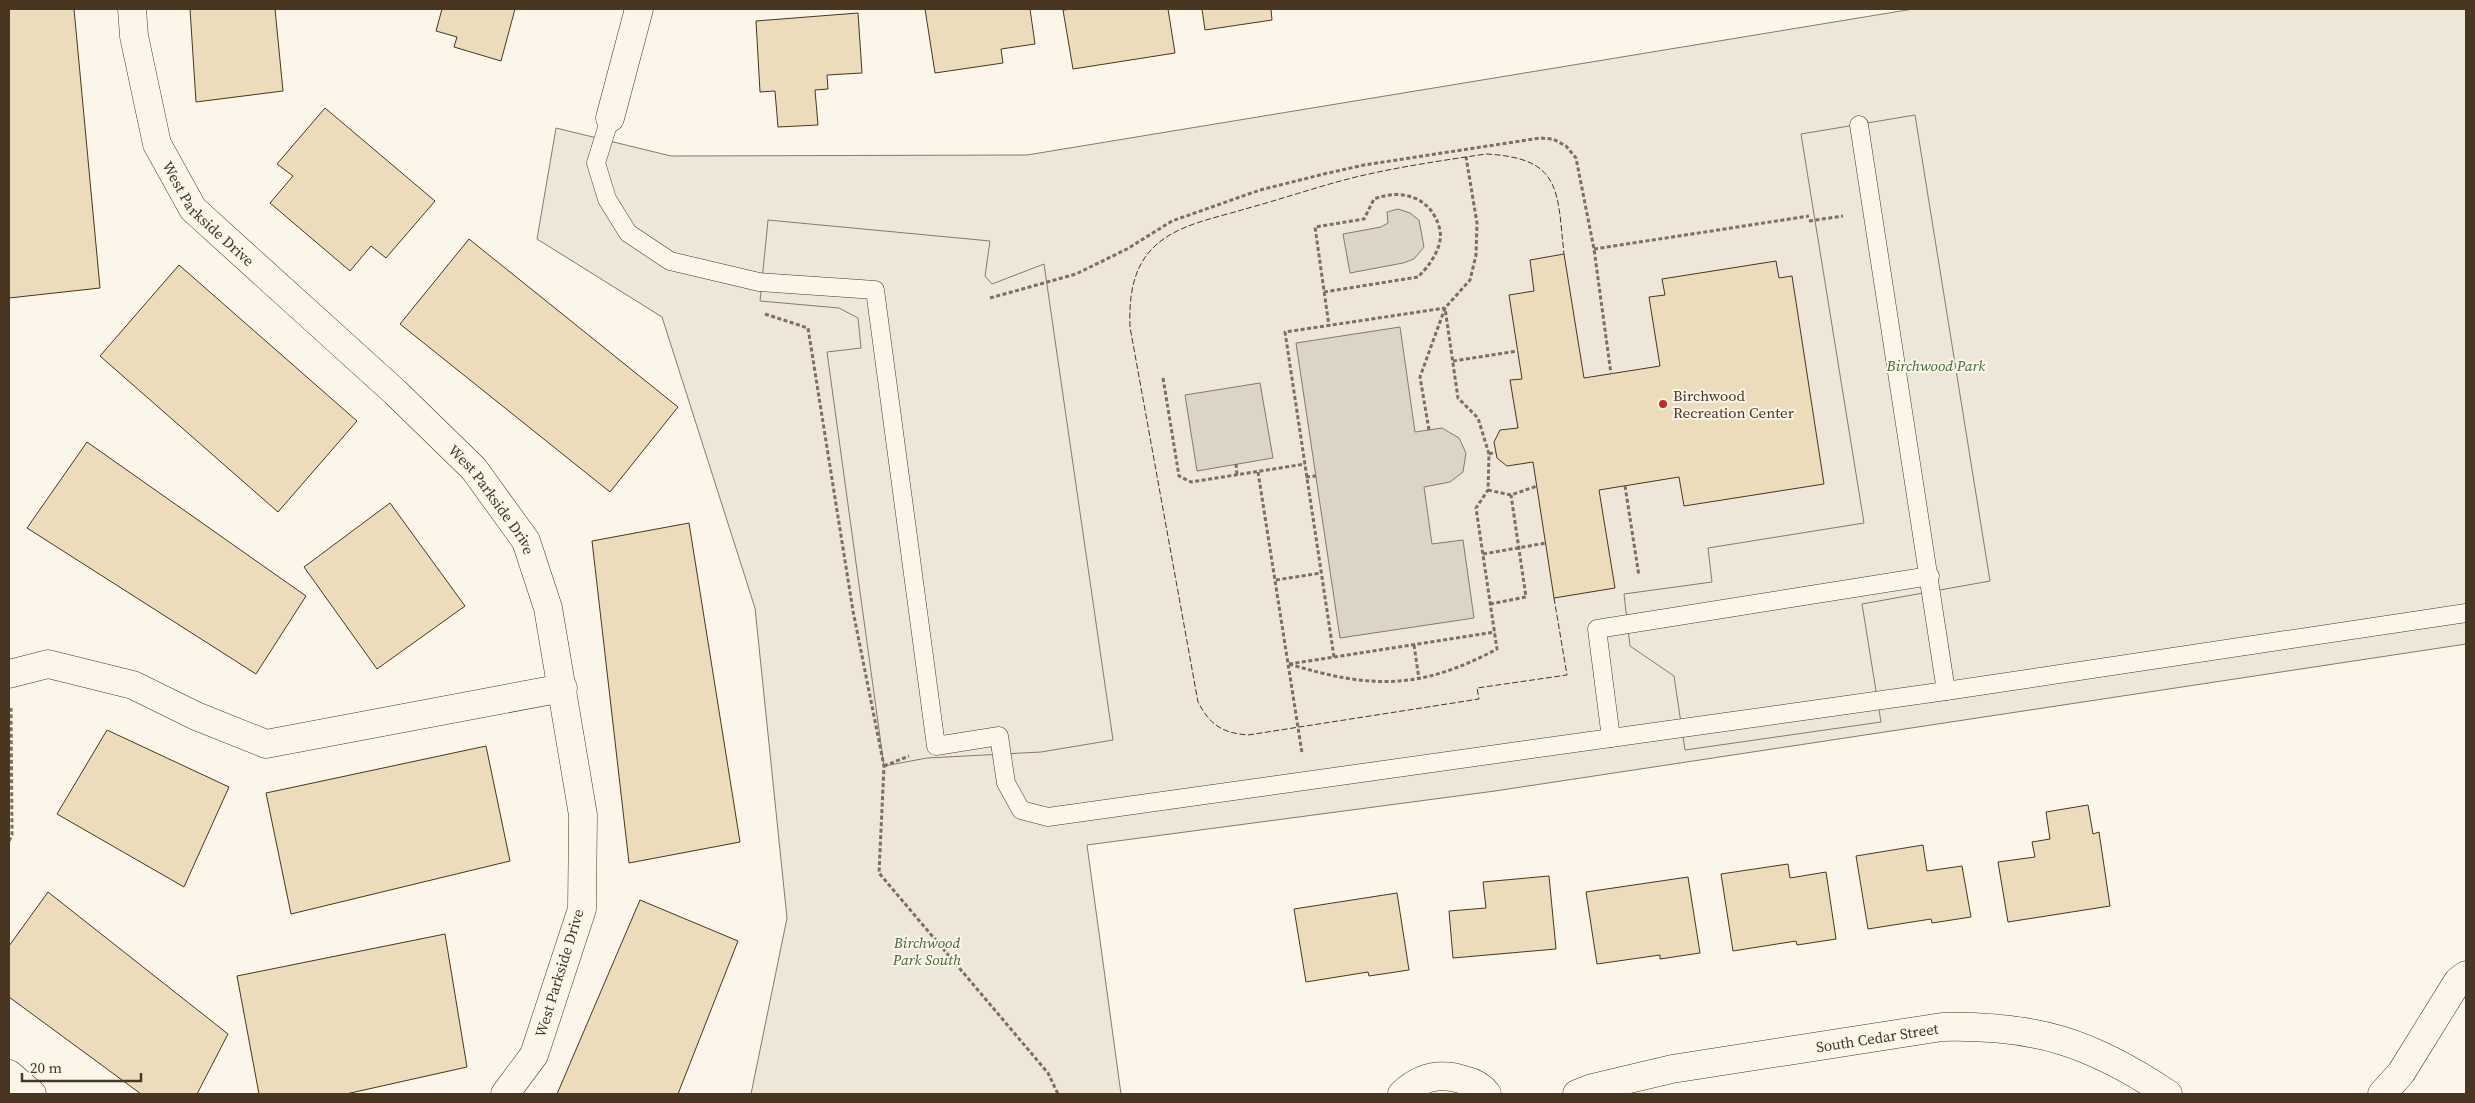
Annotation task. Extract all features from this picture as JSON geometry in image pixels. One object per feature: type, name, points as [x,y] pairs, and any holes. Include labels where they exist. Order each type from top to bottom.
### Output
[{"type":"street","name":"West Parkside Drive","points":[[132,9],[134,36],[157,144],[193,209],[395,392],[474,469],[526,541],[548,608],[583,815],[582,909],[534,1054],[505,1094]]},
{"type":"street","points":[[610,118],[639,9]]},
{"type":"street","points":[[10,674],[48,664],[133,686],[196,716],[266,744],[562,688]]},
{"type":"street","points":[[2382,1094],[2401,1074],[2458,981],[2466,975]]},
{"type":"street","name":"South Cedar Street","points":[[1577,1094],[1592,1088],[1672,1069],[1942,1027],[1983,1026],[2038,1033],[2083,1046],[2132,1070],[2168,1094]]},
{"type":"street","points":[[9,1074],[32,1094]]},
{"type":"street","points":[[1402,1094],[1409,1087],[1427,1078],[1447,1074],[1472,1082],[1487,1094]]},
{"type":"lane","points":[[610,118],[596,163],[607,199],[628,233],[670,261],[759,282],[875,290],[936,746],[999,736],[1006,783],[1021,810],[1048,817],[1946,691],[2466,613]]},
{"type":"lane","points":[[1859,125],[1930,576],[1946,691]]},
{"type":"lane","points":[[1611,738],[1597,629],[1930,576]]},
{"type":"path","points":[[990,298],[1076,274],[1127,249],[1172,221],[1260,190],[1364,165],[1540,138],[1553,139],[1566,146],[1576,158],[1594,250],[1611,374]]},
{"type":"path","points":[[1429,430],[1420,377],[1445,308],[1470,280],[1476,255],[1478,222],[1466,157]]},
{"type":"path","points":[[1324,292],[1418,277],[1429,266],[1437,249],[1440,231],[1430,209],[1414,197],[1390,193],[1374,199],[1364,219],[1315,227],[1324,292],[1329,326]]},
{"type":"path","points":[[1594,250],[1809,216]]},
{"type":"path","points":[[1334,657],[1284,332],[1445,308]]},
{"type":"path","points":[[1289,664],[1328,676],[1364,682],[1400,682],[1419,679],[1466,666],[1497,649],[1476,508],[1488,490],[1489,454],[1478,418],[1458,398],[1445,308]]},
{"type":"path","points":[[761,313],[808,328],[852,611],[884,766],[879,873],[1048,1073],[1058,1094]]},
{"type":"path","points":[[1452,361],[1518,351]]},
{"type":"path","points":[[1163,378],[1179,476],[1191,482],[1305,464]]},
{"type":"path","points":[[1489,454],[1496,452]]},
{"type":"path","points":[[1236,464],[1238,475]]},
{"type":"path","points":[[1258,472],[1302,758]]},
{"type":"path","points":[[1306,477],[1316,476]]},
{"type":"path","points":[[1488,490],[1511,495],[1537,486]]},
{"type":"path","points":[[1625,486],[1639,576]]},
{"type":"path","points":[[1490,604],[1526,597],[1511,495]]},
{"type":"path","points":[[1483,554],[1546,544]]},
{"type":"path","points":[[1276,580],[1321,572]]},
{"type":"path","points":[[1289,664],[1495,632]]},
{"type":"path","points":[[1414,645],[1419,679]]},
{"type":"path","points":[[9,841],[12,835],[10,674]]},
{"type":"green space","name":"Birchwood Park","points":[[1913,9],[2466,9],[2466,644],[1495,791],[1087,845],[1121,1094],[751,1094],[787,918],[755,608],[662,317],[537,239],[556,128],[671,156],[1027,155]]},
{"type":"shaded area","points":[[1915,115],[1990,581],[1862,604],[1881,722],[1685,750],[1674,676],[1630,646],[1624,594],[1712,582],[1708,548],[1864,523],[1801,134]]},
{"type":"shaded area","points":[[1398,209],[1410,213],[1419,220],[1424,247],[1414,259],[1403,263],[1350,273],[1343,234],[1381,227],[1388,223],[1387,212]]},
{"type":"shaded area","points":[[768,220],[990,241],[985,276],[992,284],[1044,264],[1113,740],[1041,752],[927,758],[884,766],[827,352],[861,348],[858,318],[839,308],[760,301]]},
{"type":"shaded area","points":[[1400,327],[1415,432],[1442,428],[1459,438],[1466,453],[1463,472],[1450,482],[1424,487],[1432,544],[1463,540],[1474,618],[1340,638],[1296,343]]},
{"type":"shaded area","points":[[1260,383],[1273,458],[1197,471],[1185,395]]},
{"type":"building","points":[[9,9],[74,9],[100,288],[9,298]]},
{"type":"building","points":[[190,9],[275,9],[283,91],[196,102]]},
{"type":"building","points":[[442,9],[515,9],[501,61],[454,47],[457,37],[436,31]]},
{"type":"building","points":[[925,9],[1030,9],[1035,44],[1001,49],[1003,63],[935,73]]},
{"type":"building","points":[[1168,9],[1175,53],[1073,69],[1063,10]]},
{"type":"building","points":[[1202,9],[1271,9],[1272,20],[1205,30]]},
{"type":"building","points":[[858,13],[862,73],[827,75],[828,89],[815,90],[818,125],[778,127],[775,91],[760,92],[756,21]]},
{"type":"building","points":[[325,108],[435,201],[386,258],[371,246],[350,271],[270,203],[293,176],[277,164]]},
{"type":"building","points":[[469,239],[678,407],[610,492],[400,324]]},
{"type":"building","name":"Birchwood Recreation Center","points":[[1564,254],[1584,378],[1660,366],[1649,297],[1665,295],[1662,279],[1776,261],[1779,278],[1792,276],[1824,484],[1684,506],[1679,477],[1599,490],[1615,588],[1554,598],[1533,462],[1507,466],[1497,458],[1494,442],[1500,430],[1518,428],[1510,380],[1522,379],[1509,295],[1534,291],[1530,260]]},
{"type":"building","points":[[179,265],[357,421],[278,512],[100,356]]},
{"type":"building","points":[[87,442],[306,596],[256,674],[27,528]]},
{"type":"building","points":[[390,503],[465,606],[377,669],[304,567]]},
{"type":"building","points":[[689,523],[740,842],[629,863],[592,541]]},
{"type":"building","points":[[107,730],[229,787],[184,887],[57,814]]},
{"type":"building","points":[[486,746],[510,861],[291,914],[266,793]]},
{"type":"building","points":[[2088,805],[2093,834],[2099,832],[2110,906],[2008,922],[1998,862],[2035,857],[2032,842],[2050,839],[2046,812]]},
{"type":"building","points":[[1923,845],[1927,871],[1962,866],[1971,917],[1932,923],[1931,919],[1868,929],[1856,856]]},
{"type":"building","points":[[1788,864],[1790,878],[1826,872],[1836,939],[1797,945],[1796,941],[1733,951],[1721,874]]},
{"type":"building","points":[[1549,876],[1556,949],[1453,958],[1449,911],[1486,908],[1483,882]]},
{"type":"building","points":[[1688,877],[1700,953],[1660,959],[1660,955],[1597,964],[1586,892]]},
{"type":"building","points":[[48,892],[228,1034],[197,1094],[141,1094],[9,997],[9,946]]},
{"type":"building","points":[[1397,893],[1409,970],[1369,976],[1368,972],[1306,982],[1294,909]]},
{"type":"building","points":[[640,900],[738,941],[678,1094],[557,1094]]},
{"type":"building","points":[[445,934],[467,1067],[346,1094],[259,1094],[237,976]]},
{"type":"fence","points":[[1554,598],[1567,675],[1477,688],[1479,699],[1248,735],[1224,730],[1212,722],[1198,702],[1130,327],[1130,305],[1137,273],[1147,254],[1164,238],[1186,227],[1332,183],[1415,165],[1486,154],[1511,157],[1529,162],[1542,171],[1551,182],[1560,212],[1564,254]]},
{"type":"place","name":"Birchwood Recreation Center","points":[[1663,404]]},
{"type":"park label","name":"Birchwood Park South","points":[[927,950]]}]
